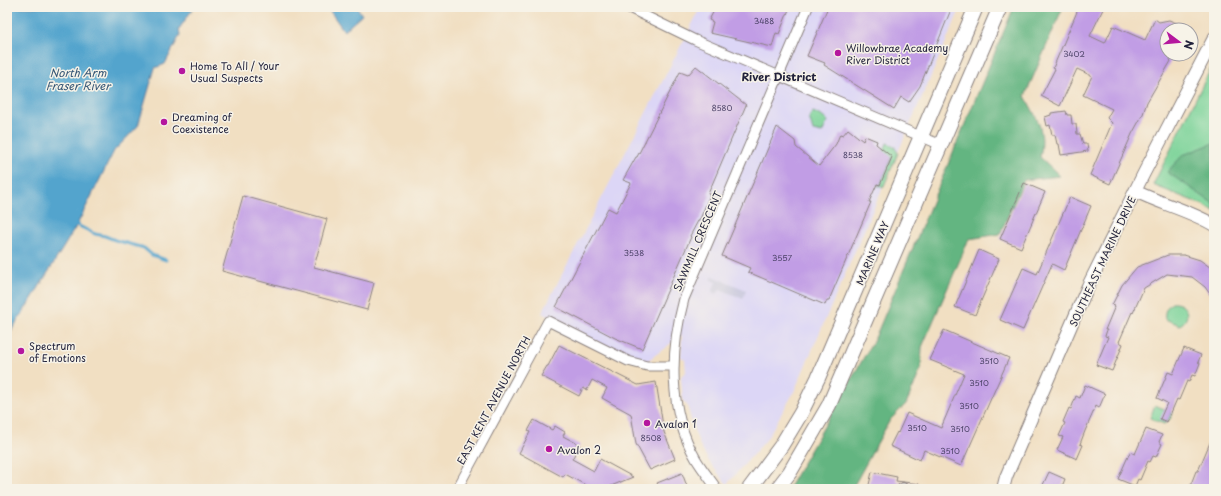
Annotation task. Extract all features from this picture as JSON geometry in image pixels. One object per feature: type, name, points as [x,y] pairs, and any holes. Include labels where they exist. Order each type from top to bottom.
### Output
[{"type":"main road","name":"MARINE WAY","points":[[749,489],[781,446],[801,413],[922,137],[976,7]]},
{"type":"main road","name":"MARINE WAY","points":[[777,489],[790,472],[830,405],[1000,7]]},
{"type":"street","points":[[627,7],[640,10],[685,36],[942,145]]},
{"type":"street","name":"SAWMILL CRESCENT","points":[[717,489],[696,459],[685,436],[676,406],[674,350],[679,318],[684,299],[808,7]]},
{"type":"street","name":"SOUTHEAST MARINE DRIVE","points":[[1003,489],[1006,477],[1088,286],[1214,38]]},
{"type":"street","points":[[1135,191],[1148,198],[1198,216],[1214,224]]},
{"type":"street","name":"EAST KENT AVENUE NORTH","points":[[457,489],[548,321],[633,363],[647,366],[674,366]]},
{"type":"shaded area","points":[[701,7],[961,7],[793,394],[766,440],[727,484],[710,463],[701,448],[687,405],[683,401],[681,378],[686,372],[685,360],[681,357],[682,335],[646,362],[618,353],[542,313]]},
{"type":"shaded area","points":[[713,276],[746,290],[743,299],[720,289],[717,294],[712,292],[716,282],[711,280]]},
{"type":"green space","points":[[1014,7],[1063,7],[1025,96],[1037,118],[1041,132],[1042,148],[1040,157],[1060,176],[1024,180],[1000,234],[969,239],[922,347],[921,369],[906,404],[890,420],[852,489],[788,489],[875,338]]},
{"type":"green space","points":[[1214,62],[1214,211],[1203,205],[1153,185]]},
{"type":"green space","points":[[813,112],[828,121],[822,133],[813,131],[809,117]]},
{"type":"green space","points":[[887,143],[894,146],[898,153],[883,188],[877,185],[880,185],[892,158],[884,151]]},
{"type":"green space","points":[[1214,143],[1214,204],[1167,172],[1183,155]]},
{"type":"green space","points":[[1172,303],[1181,305],[1186,311],[1186,318],[1180,325],[1165,319],[1166,310]]},
{"type":"green space","points":[[1155,405],[1173,413],[1170,419],[1164,424],[1150,418]]},
{"type":"water","name":"North Arm Fraser River","points":[[7,7],[194,7],[179,29],[180,35],[165,64],[155,68],[138,126],[114,151],[77,225],[7,337]]},
{"type":"water","points":[[327,7],[357,7],[362,15],[344,31]]},
{"type":"building","points":[[716,7],[790,7],[779,34],[776,33],[772,47],[710,33],[713,22],[709,20]]},
{"type":"building","points":[[828,7],[952,7],[920,86],[909,102],[901,97],[894,109],[824,65],[825,63],[807,56]]},
{"type":"building","points":[[1079,7],[1104,7],[1090,36],[1105,43],[1113,26],[1145,40],[1155,19],[1159,22],[1159,62],[1170,62],[1147,102],[1143,114],[1132,134],[1110,184],[1090,175],[1112,123],[1107,118],[1112,109],[1083,95],[1092,76],[1077,69],[1060,106],[1041,96],[1055,69],[1053,68]]},
{"type":"building","points":[[1169,20],[1174,22],[1159,22]]},
{"type":"building","points":[[696,66],[746,105],[708,194],[710,195],[700,219],[690,236],[691,237],[642,349],[615,338],[556,307],[608,208],[616,212],[631,183],[623,180],[637,157],[680,72],[688,75]]},
{"type":"building","points":[[1066,111],[1067,115],[1071,115],[1072,124],[1076,124],[1077,134],[1080,134],[1083,144],[1087,144],[1088,151],[1061,155],[1059,144],[1057,144],[1055,135],[1052,135],[1050,125],[1047,126],[1045,117],[1051,115],[1051,113]]},
{"type":"building","points":[[777,127],[795,141],[796,147],[819,166],[836,144],[840,134],[843,135],[848,129],[863,141],[865,136],[877,141],[876,144],[892,157],[880,185],[877,184],[869,202],[871,202],[829,300],[827,300],[825,305],[748,272],[750,268],[722,256]]},
{"type":"building","points":[[1024,183],[1045,192],[1021,248],[1000,239]]},
{"type":"building","points":[[243,196],[327,219],[314,267],[374,283],[367,310],[222,271]]},
{"type":"building","points":[[1070,197],[1091,206],[1064,270],[1052,264],[1023,330],[1000,320],[1023,268],[1037,274]]},
{"type":"building","points":[[979,250],[999,259],[975,315],[955,307]]},
{"type":"building","points":[[1168,255],[1184,255],[1200,260],[1214,270],[1214,300],[1205,287],[1192,277],[1167,274],[1144,288],[1119,342],[1123,344],[1112,371],[1096,365],[1108,337],[1105,336],[1107,330],[1105,330],[1115,306],[1112,305],[1122,285],[1137,267]]},
{"type":"building","points":[[944,330],[1009,358],[961,466],[924,450],[920,460],[890,446],[907,413],[941,428],[964,374],[930,360]]},
{"type":"building","name":"Avalon 1","points":[[559,345],[638,385],[656,382],[664,432],[675,459],[650,470],[636,444],[631,414],[602,398],[607,388],[592,380],[587,390],[583,388],[579,396],[541,376]]},
{"type":"building","points":[[1184,348],[1201,355],[1198,362],[1200,363],[1195,376],[1192,375],[1189,382],[1187,381],[1167,422],[1160,419],[1167,403],[1157,398],[1168,372],[1173,374]]},
{"type":"building","points":[[1085,385],[1105,394],[1099,408],[1096,406],[1085,431],[1080,444],[1083,445],[1077,459],[1057,450],[1063,437],[1059,436],[1065,423],[1063,422],[1069,408],[1071,409],[1076,396],[1080,398]]},
{"type":"building","points":[[534,420],[552,430],[555,426],[565,432],[563,436],[580,445],[572,459],[594,471],[600,459],[633,477],[611,486],[612,489],[593,489],[565,474],[563,477],[519,453],[530,432],[528,431]]},
{"type":"building","points":[[1146,429],[1162,435],[1159,442],[1162,444],[1156,457],[1153,456],[1150,462],[1148,461],[1140,480],[1138,479],[1135,486],[1118,479],[1130,452],[1135,454]]},
{"type":"building","points":[[1214,433],[1214,489],[1189,489],[1196,471],[1198,471]]},
{"type":"building","points":[[872,472],[897,477],[896,481],[919,484],[919,489],[909,489],[908,485],[903,482],[898,485],[897,489],[868,489]]},
{"type":"building","points":[[1049,472],[1065,479],[1061,489],[1041,489]]},
{"type":"building","points":[[682,473],[688,489],[660,489],[657,483]]},
{"type":"waterway","points":[[77,225],[95,234],[144,248],[152,255],[166,260]]},
{"type":"place","name":"Willowbrae Academy River District","points":[[838,53]]},
{"type":"place","name":"Home To All / Your Usual Suspects","points":[[182,71]]},
{"type":"place","name":"Dreaming of Coexistence","points":[[164,122]]},
{"type":"place","name":"Spectrum of Emotions","points":[[21,351]]},
{"type":"place","name":"Avalon 1","points":[[647,423]]},
{"type":"place","name":"Avalon 2","points":[[549,449]]},
{"type":"district","name":"River District","points":[[779,76]]}]
